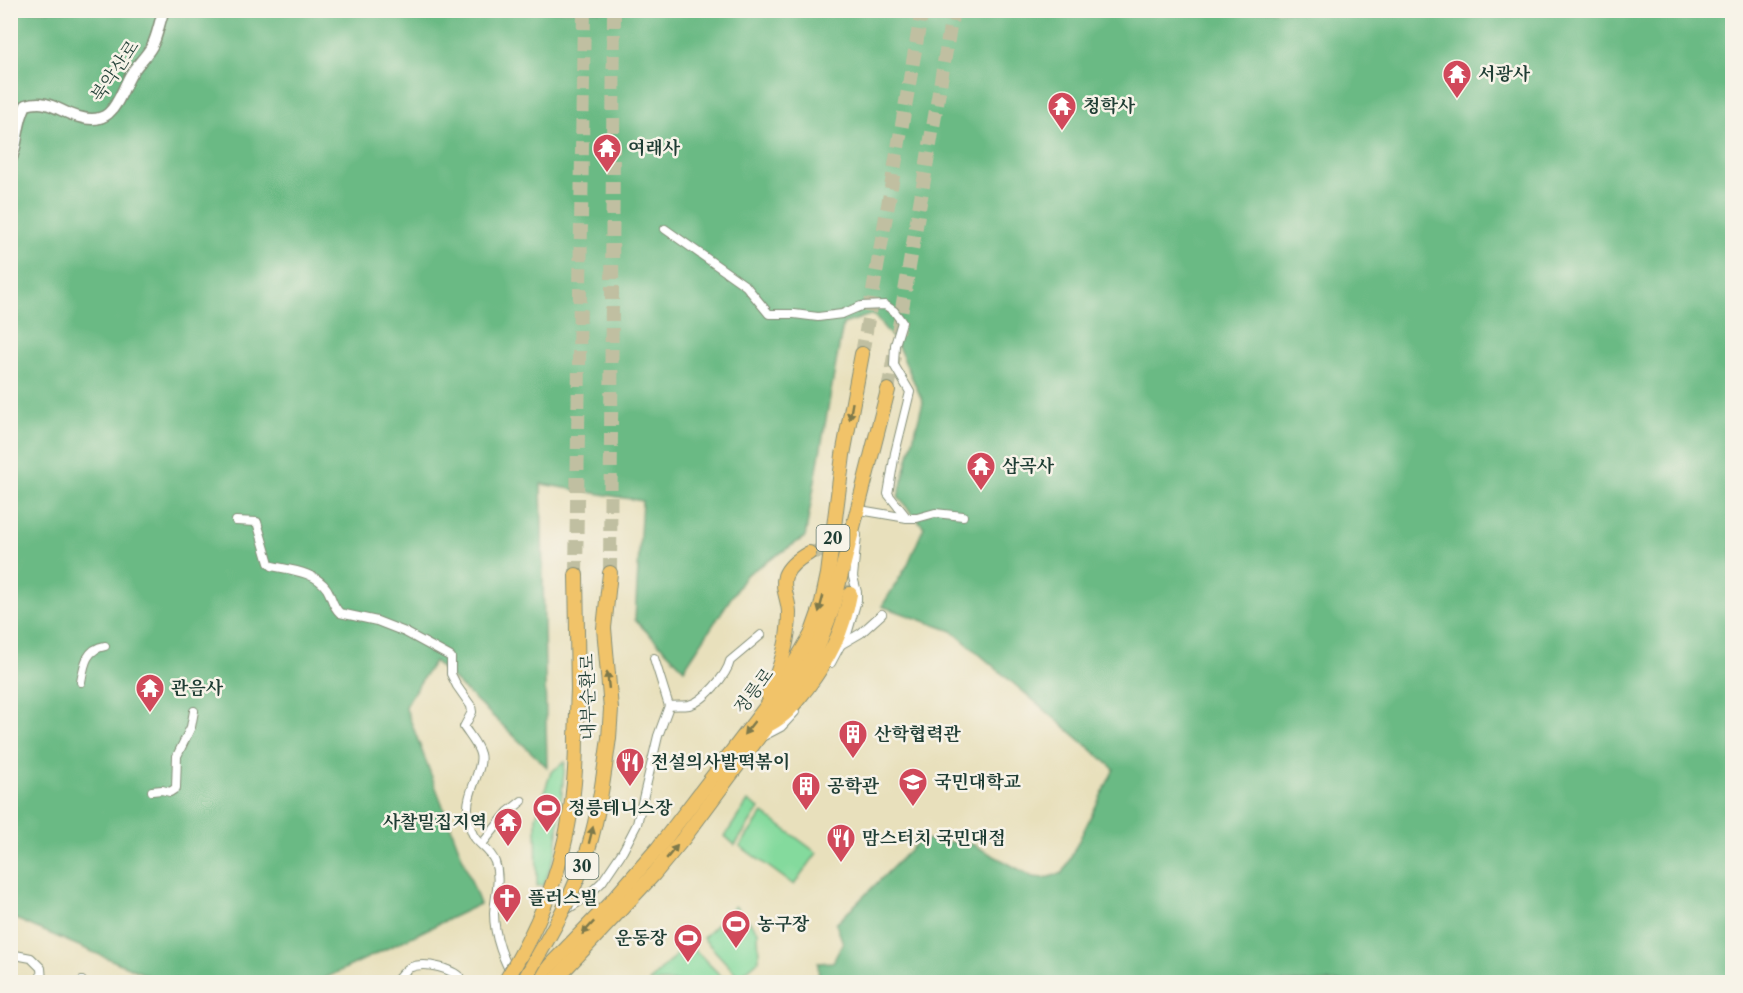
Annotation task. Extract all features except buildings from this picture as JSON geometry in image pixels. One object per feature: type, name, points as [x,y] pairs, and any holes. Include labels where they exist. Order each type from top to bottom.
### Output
[{"type":"main road","name":"정릉로","points":[[534,982],[582,934],[642,867],[764,708],[797,661],[811,635],[821,607],[828,574],[843,455],[862,354]]},
{"type":"main road","name":"정릉로","points":[[553,982],[654,874],[704,812],[816,654],[825,631],[888,390]]},
{"type":"main road","points":[[764,708],[785,649],[789,610],[784,588],[785,576],[792,565],[809,553]]},
{"type":"main road","name":"내부순환로","points":[[523,982],[558,922],[583,864],[602,791],[609,738],[610,709],[604,628],[610,573]]},
{"type":"main road","name":"내부순환로","points":[[506,982],[545,908],[562,857],[574,795],[578,689],[576,575]]},
{"type":"main road","points":[[766,727],[787,714],[826,664],[843,626],[850,594]]},
{"type":"main road","points":[[704,812],[698,811],[700,804],[730,766],[734,747]]},
{"type":"street","name":"북악산로","points":[[10,162],[14,155],[20,117],[26,105],[38,102],[90,120],[108,114],[118,103],[131,74],[147,55],[154,42],[164,10]]},
{"type":"street","points":[[665,229],[746,286],[769,314],[818,317],[842,314],[861,306],[876,305],[885,305],[894,311],[902,322],[895,345],[894,365],[910,392],[895,453],[888,494],[907,518]]},
{"type":"street","name":"정릉로","points":[[757,739],[780,727],[791,717],[819,682],[843,644],[856,600],[853,565],[860,510],[874,441]]},
{"type":"street","points":[[860,510],[907,518],[935,513],[963,516]]},
{"type":"street","points":[[236,521],[257,522],[269,563],[272,566],[319,578],[340,613],[377,621],[405,632],[451,657],[451,674],[471,706],[472,712],[464,727],[480,752],[482,764],[472,782],[468,807],[471,828],[475,838],[490,851],[496,864],[498,884],[495,925],[506,967],[516,982],[551,922],[586,897],[602,882],[623,851],[637,824],[651,763],[669,706],[654,658]]},
{"type":"street","name":"정릉로","points":[[843,644],[854,638],[882,614]]},
{"type":"street","points":[[669,706],[691,705],[704,696],[719,682],[729,668],[730,661],[761,635]]},
{"type":"street","points":[[81,682],[87,657],[96,647],[105,646]]},
{"type":"street","points":[[152,791],[171,792],[176,788],[177,756],[191,727],[194,711]]},
{"type":"street","points":[[482,844],[508,812],[522,801]]},
{"type":"street","points":[[10,954],[31,958],[41,968],[42,982]]},
{"type":"street","points":[[395,982],[409,969],[421,966],[447,969],[464,982]]},
{"type":"green space","points":[[11,11],[1732,11],[1732,982],[819,982],[818,963],[833,962],[843,943],[836,924],[921,839],[972,844],[1033,877],[1045,878],[1063,873],[1114,769],[952,631],[882,606],[907,566],[924,527],[898,497],[923,402],[896,342],[873,314],[843,324],[805,537],[746,575],[684,669],[635,620],[642,501],[541,484],[547,767],[434,661],[405,706],[480,904],[317,982],[196,982],[149,976],[11,917]]},
{"type":"green space","name":"정릉테니스장","points":[[565,762],[556,851],[544,885],[537,886],[536,817],[551,772]]},
{"type":"green space","points":[[748,801],[759,809],[735,845],[725,836]]},
{"type":"green space","points":[[763,813],[817,853],[794,885],[740,846]]},
{"type":"green space","name":"농구장","points":[[735,906],[758,931],[759,960],[739,977],[703,938]]},
{"type":"green space","name":"운동장","points":[[688,943],[727,982],[649,982]]},
{"type":"tunnel","points":[[576,575],[584,10]]},
{"type":"tunnel","points":[[610,573],[614,10]]},
{"type":"tunnel","points":[[862,354],[922,10]]},
{"type":"tunnel","points":[[898,332],[953,10]]},
{"type":"tunnel","points":[[888,390],[895,351]]},
{"type":"tunnel","points":[[809,553],[821,551],[838,554],[846,565],[850,594]]},
{"type":"place","name":"서광사","points":[[1457,100]]},
{"type":"place","name":"청학사","points":[[1062,132]]},
{"type":"place","name":"여래사","points":[[607,174]]},
{"type":"place","name":"삼곡사","points":[[981,492]]},
{"type":"place","name":"관음사","points":[[150,714]]},
{"type":"place","name":"산학협력관","points":[[853,760]]},
{"type":"place","name":"전설의사발떡볶이","points":[[630,788]]},
{"type":"place","name":"국민대학교","points":[[913,808]]},
{"type":"place","name":"공학관","points":[[806,812]]},
{"type":"place","name":"정릉테니스장","points":[[547,834]]},
{"type":"place","name":"사찰밀집지역","points":[[508,848]]},
{"type":"place","name":"맘스터치 국민대점","points":[[841,864]]},
{"type":"place","name":"플러스빌","points":[[507,924]]},
{"type":"place","name":"농구장","points":[[736,950]]},
{"type":"place","name":"운동장","points":[[688,964]]}]
